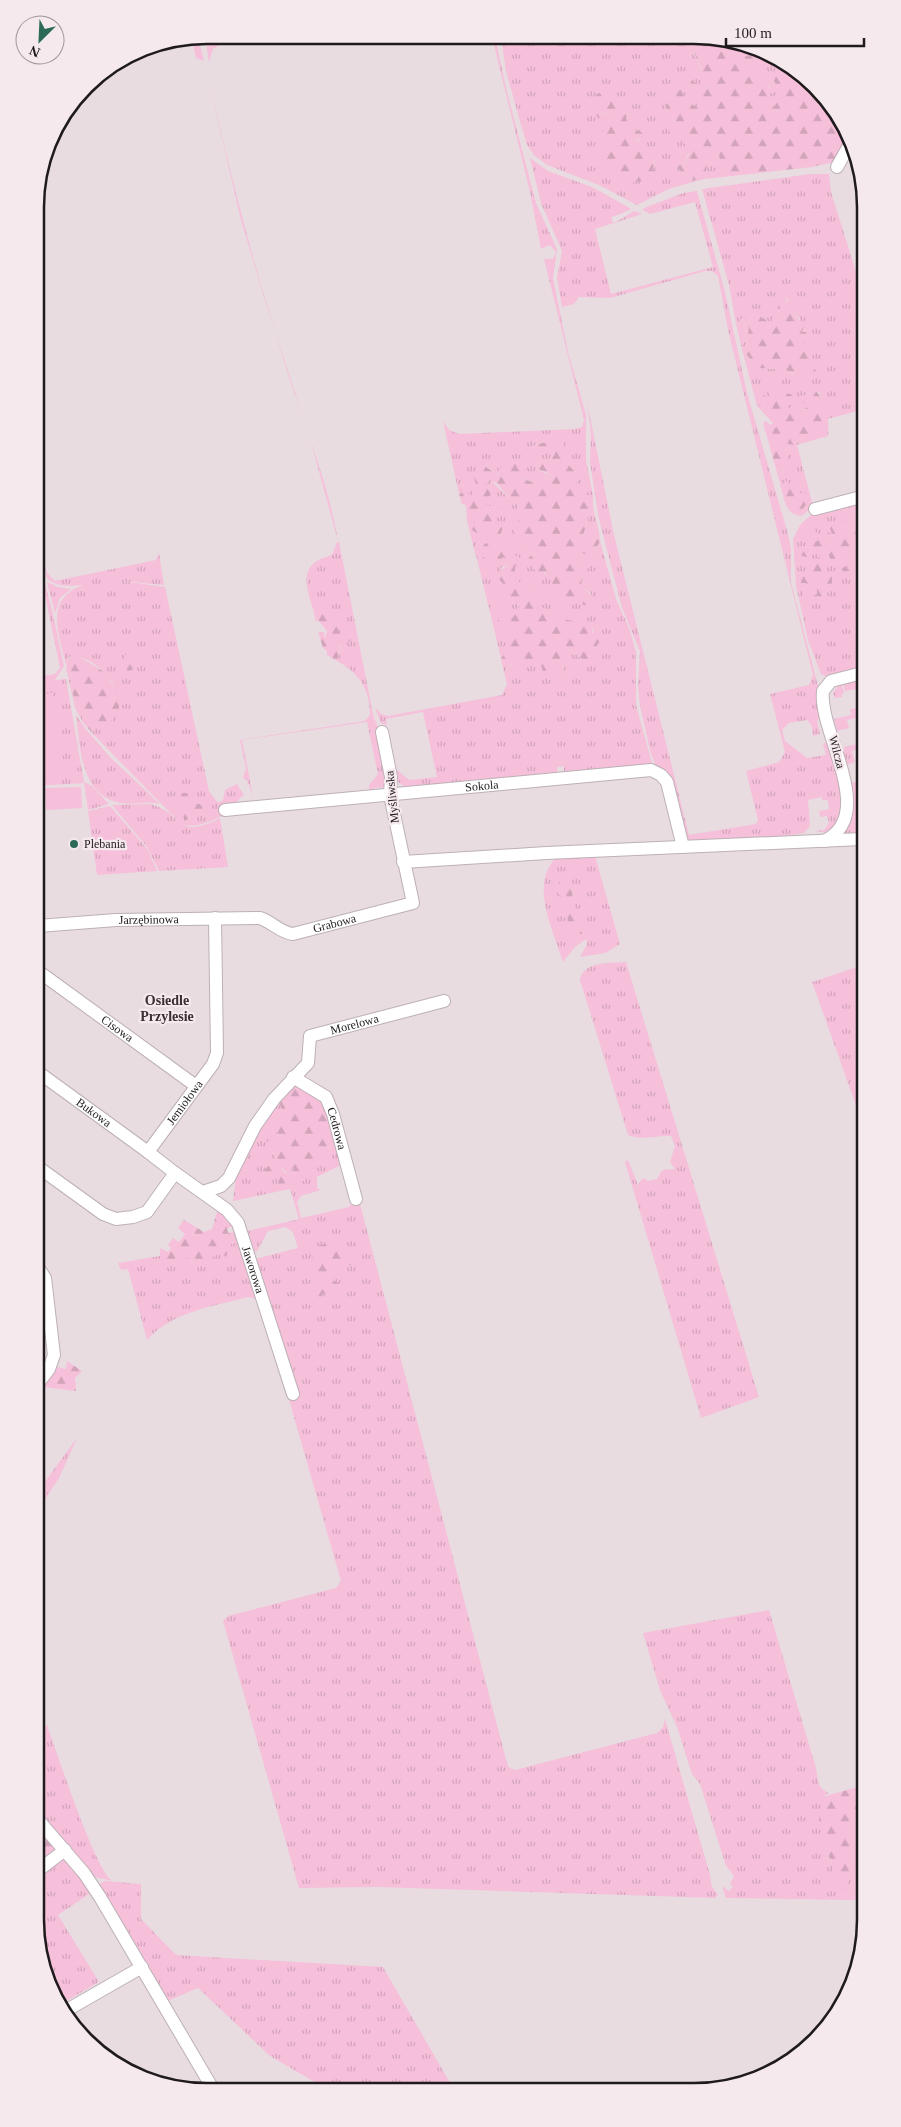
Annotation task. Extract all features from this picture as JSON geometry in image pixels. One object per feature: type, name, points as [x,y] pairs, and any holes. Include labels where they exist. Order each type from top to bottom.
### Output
[{"type":"street","points":[[837,167],[847,149]]},
{"type":"street","points":[[815,509],[857,498]]},
{"type":"street","name":"Wilcza","points":[[824,841],[830,838],[840,827],[848,805],[823,698],[826,686],[835,679],[857,674]]},
{"type":"street","name":"Myśliwska","points":[[382,732],[391,778],[390,796],[413,903]]},
{"type":"street","name":"Sokola","points":[[225,810],[654,771],[661,775],[669,787],[684,847]]},
{"type":"street","points":[[403,862],[857,839]]},
{"type":"street","name":"Grabowa","points":[[260,918],[272,922],[286,934],[293,934],[413,903]]},
{"type":"street","name":"Jarzębinowa","points":[[44,926],[215,918],[260,918]]},
{"type":"street","name":"Jemiołowa","points":[[148,1152],[218,1053],[215,918]]},
{"type":"street","name":"Cisowa","points":[[44,975],[196,1086]]},
{"type":"street","name":"Morelowa","points":[[293,1077],[308,1062],[310,1036],[444,1001]]},
{"type":"street","name":"Bukowa","points":[[44,1076],[148,1152]]},
{"type":"street","points":[[203,1192],[217,1188],[229,1178],[255,1126],[293,1077]]},
{"type":"street","name":"Cedrowa","points":[[293,1077],[326,1097],[333,1114],[356,1199]]},
{"type":"street","points":[[44,1171],[98,1210],[116,1219],[133,1217],[146,1212],[175,1173],[148,1152]]},
{"type":"street","name":"Jaworowa","points":[[175,1173],[231,1214],[240,1228],[253,1275],[276,1335],[293,1394]]},
{"type":"street","points":[[44,1276],[54,1355],[44,1375]]},
{"type":"street","points":[[44,1826],[84,1873],[210,2083]]},
{"type":"street","points":[[44,1865],[65,1850]]},
{"type":"street","points":[[70,2008],[142,1967]]},
{"type":"green space","points":[[193,44],[200,44],[204,61],[196,58]]},
{"type":"green space","points":[[206,44],[220,44],[213,49],[209,62]]},
{"type":"green space","points":[[494,44],[497,44],[536,203],[557,249],[553,278],[568,352],[586,415],[586,460],[593,495],[584,495],[576,483],[578,475],[562,458],[554,440],[534,445],[541,455],[549,450],[555,454],[548,461],[536,462],[537,469],[557,479],[544,477],[532,482],[523,478],[525,464],[499,475],[481,464],[490,479],[510,500],[513,497],[522,514],[517,522],[526,539],[521,546],[539,557],[532,566],[553,579],[571,600],[587,605],[591,593],[581,586],[584,570],[588,565],[577,565],[582,553],[592,557],[600,541],[616,599],[629,628],[636,652],[636,705],[653,767],[564,773],[564,766],[557,767],[557,775],[406,787],[398,782],[395,768],[409,780],[437,777],[423,712],[386,719],[387,725],[381,723],[375,707],[381,714],[388,716],[502,695],[507,684],[502,664],[509,667],[520,657],[534,657],[557,675],[566,677],[562,664],[567,664],[564,647],[591,664],[600,662],[595,649],[592,623],[589,626],[568,620],[555,611],[549,614],[538,603],[536,586],[531,591],[514,578],[515,566],[522,565],[509,552],[511,538],[500,537],[502,527],[492,533],[500,509],[486,505],[484,494],[479,497],[473,489],[472,496],[467,494],[464,486],[462,493],[459,494],[443,421],[449,430],[459,434],[575,429],[582,427],[584,420],[544,259],[553,259],[556,252],[550,245],[541,249],[530,192]]},
{"type":"green space","points":[[502,44],[700,44],[702,49],[693,51],[702,72],[693,67],[696,77],[711,85],[708,89],[690,81],[701,101],[697,107],[671,90],[665,114],[675,121],[669,131],[681,137],[683,143],[699,145],[688,154],[684,164],[676,165],[682,173],[696,181],[669,189],[637,205],[599,185],[547,165],[534,155],[527,145],[506,71]],"holes":[[[605,91],[623,115],[629,114],[626,118],[628,124],[637,130],[639,144],[655,160],[653,170],[659,171],[656,178],[612,174],[600,157],[607,151],[602,134],[607,118],[618,124],[614,116],[602,112],[599,118]]]},
{"type":"green space","points":[[700,44],[726,47],[741,51],[740,57],[751,55],[760,59],[754,78],[771,77],[772,80],[768,88],[774,92],[768,95],[774,99],[774,107],[782,95],[774,81],[775,76],[781,74],[771,63],[794,77],[824,107],[845,144],[834,162],[812,167],[723,177],[719,155],[708,157],[705,179],[696,181],[682,173],[676,165],[684,164],[691,150],[699,145],[682,143],[681,137],[668,131],[675,121],[665,114],[671,90],[684,90],[684,100],[697,107],[701,101],[693,92],[694,88],[689,80],[708,89],[711,86],[696,77],[692,67],[702,71],[693,50],[702,48]]},
{"type":"green space","points":[[741,51],[747,52],[772,64],[782,74],[779,87],[782,96],[774,108],[769,94],[772,80],[754,78],[740,57]]},
{"type":"green space","points":[[207,74],[248,239],[275,333],[241,220]]},
{"type":"green space","points":[[605,91],[625,101],[623,114],[629,113],[626,118],[628,123],[632,123],[633,126],[636,125],[637,130],[646,135],[637,139],[639,144],[644,145],[644,150],[649,148],[648,154],[655,157],[653,170],[660,171],[656,178],[632,183],[620,182],[612,174],[605,174],[605,164],[597,161],[599,155],[606,151],[602,134],[607,117],[617,123],[614,116],[603,112],[599,119],[589,105],[597,94]]},
{"type":"green space","points":[[719,155],[723,177],[705,179],[708,157]]},
{"type":"green space","points":[[530,158],[548,171],[592,187],[630,208],[630,210],[612,217],[612,222],[616,222],[634,211],[642,214],[595,229],[611,294],[713,267],[695,202],[650,214],[643,210],[683,193],[697,191],[725,292],[747,393],[788,534],[791,548],[791,582],[818,686],[824,717],[817,720],[820,734],[813,736],[812,726],[807,720],[789,723],[782,730],[785,741],[807,758],[826,755],[823,744],[827,742],[844,795],[841,821],[827,833],[816,831],[824,830],[829,823],[827,816],[820,817],[819,811],[829,809],[828,800],[822,800],[822,797],[808,800],[810,826],[804,833],[760,840],[692,843],[687,840],[651,754],[640,706],[638,686],[640,651],[622,608],[598,515],[590,462],[591,432],[587,402],[614,535],[689,835],[756,824],[758,820],[746,771],[779,762],[785,752],[770,694],[809,685],[813,675],[728,330],[718,276],[712,271],[705,271],[610,298],[579,297],[574,304],[562,307],[557,278],[562,251],[541,203]]},
{"type":"green space","points":[[810,174],[829,174],[831,192],[857,275],[857,411],[828,419],[819,392],[794,386],[812,395],[810,406],[802,410],[794,406],[789,409],[785,400],[793,395],[770,397],[763,395],[771,404],[768,407],[757,406],[741,345],[744,343],[745,316],[736,324],[729,285],[702,189]],"holes":[[[788,297],[793,312],[800,319],[803,343],[808,353],[810,366],[794,374],[783,369],[759,368],[746,355],[750,315],[756,314],[771,323],[780,320],[783,313],[777,311]]]},
{"type":"green space","points":[[788,296],[796,302],[793,312],[804,326],[802,332],[806,332],[807,339],[803,343],[808,343],[808,353],[812,354],[813,361],[810,366],[816,370],[813,374],[803,377],[783,369],[758,368],[746,354],[750,315],[756,314],[771,323],[773,317],[780,320],[783,313],[777,311],[781,298],[787,301]]},
{"type":"green space","points":[[745,315],[744,344],[741,345],[736,324]]},
{"type":"green space","points":[[809,384],[823,401],[828,421],[828,436],[800,444],[797,441],[794,445],[785,443],[780,447],[783,452],[789,447],[795,449],[788,457],[787,468],[778,476],[763,423],[766,421],[770,425],[773,423],[757,406],[768,407],[770,404],[762,402],[763,395],[770,397],[770,391],[779,391],[793,395],[785,400],[789,409],[794,406],[802,410],[810,406],[809,401],[802,403],[799,396],[811,394],[792,386]]},
{"type":"green space","points":[[306,426],[326,488],[338,541],[311,442]]},
{"type":"green space","points":[[554,440],[564,442],[562,458],[578,475],[576,482],[584,487],[584,495],[593,495],[593,507],[585,516],[588,519],[583,536],[599,532],[600,541],[592,557],[582,553],[577,564],[588,564],[588,569],[584,570],[581,586],[593,596],[587,606],[571,600],[558,604],[558,598],[549,589],[553,579],[547,580],[546,573],[537,573],[532,566],[526,564],[530,556],[538,556],[521,546],[526,539],[514,533],[511,522],[517,522],[522,515],[516,512],[518,506],[513,497],[510,500],[497,483],[490,480],[484,485],[476,486],[474,476],[484,472],[480,463],[498,475],[499,468],[509,462],[525,464],[524,479],[532,482],[544,477],[555,479],[546,472],[537,469],[536,462],[548,461],[555,454],[549,450],[541,455],[532,456],[534,445]]},
{"type":"green space","points":[[797,441],[800,444],[797,445],[813,506],[802,516],[803,508],[798,495],[788,493],[790,503],[785,503],[778,476],[787,468],[787,457],[795,449],[788,447],[783,452],[780,447],[785,443]]},
{"type":"green space","points":[[785,480],[793,486],[799,485],[799,494],[803,492],[807,495],[808,503],[803,508],[802,516],[792,513],[785,503],[789,503],[785,497],[788,493],[782,486]]},
{"type":"green space","points":[[464,486],[468,494],[472,495],[473,489],[478,490],[479,497],[484,494],[487,487],[493,489],[486,505],[500,509],[493,532],[503,526],[500,537],[511,537],[509,552],[524,560],[522,565],[525,567],[523,570],[515,566],[515,578],[531,591],[537,585],[538,603],[549,614],[555,611],[568,620],[578,622],[584,619],[590,625],[593,622],[592,633],[598,631],[602,637],[595,649],[600,662],[591,665],[565,647],[568,664],[562,664],[566,678],[558,675],[552,679],[551,670],[543,671],[540,663],[535,662],[534,658],[526,664],[520,658],[508,667],[502,664],[501,658],[507,651],[503,648],[509,639],[505,632],[515,627],[496,619],[502,613],[513,617],[520,606],[502,595],[496,602],[493,587],[497,584],[500,589],[503,584],[496,575],[510,562],[503,557],[495,569],[484,557],[477,559],[474,549],[487,543],[493,555],[499,555],[501,552],[488,539],[470,529],[478,521],[467,521],[466,505],[462,504],[459,494],[462,493],[459,487]]},
{"type":"green space","points":[[857,500],[857,541],[855,539],[853,509],[844,508],[843,512],[850,513],[849,527],[843,525],[839,515],[838,527],[832,523],[832,535],[822,531],[831,541],[825,539],[819,542],[815,552],[826,549],[840,562],[857,556],[854,567],[857,569],[857,671],[827,677],[821,674],[808,640],[796,586],[793,539],[800,525],[813,513]],"holes":[[[809,567],[821,570],[829,575],[832,583],[825,594],[829,597],[819,598],[802,594],[813,596],[817,594],[817,590],[806,583],[805,572]]]},
{"type":"green space","points":[[593,507],[599,532],[583,537],[588,519],[585,516]]},
{"type":"green space","points":[[844,508],[853,509],[857,523],[855,539],[857,541],[857,556],[840,562],[837,561],[833,565],[826,549],[821,550],[820,558],[815,552],[806,557],[800,555],[808,541],[819,541],[808,533],[811,528],[830,541],[821,530],[832,534],[830,528],[832,523],[838,526],[835,515],[839,515],[843,525],[849,527],[850,513],[843,512]]},
{"type":"green space","points":[[467,521],[478,521],[471,529],[488,539],[501,552],[499,555],[493,555],[487,544],[474,549]]},
{"type":"green space","points":[[337,542],[339,542],[374,719],[381,741],[386,773],[385,787],[374,788],[374,792],[369,792],[369,785],[378,774],[367,722],[242,740],[253,796],[247,780],[243,778],[246,768],[240,740],[365,721],[370,715],[368,697],[362,683],[351,671],[337,661],[344,637],[340,636],[332,619],[333,622],[328,624],[318,610],[314,613],[308,592],[307,578],[311,566],[319,560],[332,555]]},
{"type":"green space","points":[[159,553],[164,585],[121,581],[165,587],[209,791],[218,803],[223,800],[225,790],[237,784],[244,795],[228,812],[203,824],[191,826],[180,823],[92,733],[93,728],[116,702],[114,686],[102,670],[88,661],[75,656],[69,657],[66,665],[58,630],[58,608],[62,599],[70,591],[83,585],[60,585],[47,578],[44,563],[47,573],[55,581],[156,560]],"holes":[[[190,801],[205,806],[198,815],[184,821]]]},
{"type":"green space","points":[[484,556],[503,556],[511,562],[501,568],[503,584],[496,601],[502,595],[520,606],[513,617],[497,618],[515,627],[507,651],[501,658],[477,559]]},
{"type":"green space","points":[[813,560],[832,574],[832,583],[825,594],[830,597],[821,601],[819,598],[813,603],[805,602],[802,594],[805,590],[813,596],[817,594],[817,590],[810,590],[806,583],[801,583],[801,573],[805,572],[807,565],[809,567]]},
{"type":"green space","points":[[857,560],[857,569],[854,567],[851,571],[844,572],[841,569],[851,563],[856,563]]},
{"type":"green space","points":[[44,580],[64,666],[55,680],[66,679],[84,782],[92,786],[109,804],[88,810],[84,783],[44,786],[44,676],[55,674],[60,668],[44,590]]},
{"type":"green space","points":[[47,582],[58,587],[71,589],[60,598],[55,613]]},
{"type":"green space","points":[[318,609],[327,619],[328,624],[333,622],[332,618],[346,621],[339,630],[341,636],[344,637],[347,634],[351,640],[345,645],[341,645],[337,661],[327,655],[327,651],[323,648],[318,632],[324,632],[325,639],[327,631],[318,620],[316,622],[314,613]]},
{"type":"green space","points":[[132,651],[131,662],[135,663],[135,669],[128,671],[124,667],[124,660],[127,653]]},
{"type":"green space","points":[[75,654],[106,673],[116,690],[114,698],[119,704],[119,709],[108,726],[105,728],[96,725],[92,733],[83,722],[80,707],[74,701],[72,672],[66,668],[68,659]]},
{"type":"green space","points":[[66,668],[72,672],[74,701],[80,707],[85,726],[75,708]]},
{"type":"green space","points":[[857,678],[857,689],[845,691],[843,683],[836,684]]},
{"type":"green space","points":[[835,684],[828,696],[829,686]]},
{"type":"green space","points":[[842,685],[844,693],[842,697],[835,698],[833,693],[838,686]]},
{"type":"green space","points":[[52,693],[66,776],[44,780],[44,694]]},
{"type":"green space","points":[[857,708],[857,718],[847,720],[849,728],[837,731],[834,719],[851,715],[850,709]]},
{"type":"green space","points":[[76,715],[110,757],[160,804],[121,803],[107,798],[97,791],[90,780],[81,755]]},
{"type":"green space","points":[[857,744],[857,750],[852,751],[855,762],[846,765],[842,752],[844,747]]},
{"type":"green space","points":[[857,781],[857,835],[838,836],[850,783]]},
{"type":"green space","points":[[81,787],[82,808],[46,810],[45,788]]},
{"type":"green space","points":[[180,793],[187,793],[190,801],[205,806],[198,815],[184,821],[184,817],[178,819],[175,812]]},
{"type":"green space","points":[[149,804],[160,808],[186,826],[205,825],[220,818],[228,867],[159,871],[147,847],[112,805]]},
{"type":"green space","points":[[110,806],[148,850],[157,871],[97,875],[88,811]]},
{"type":"green space","points":[[595,856],[620,944],[605,953],[580,957],[587,944],[577,925],[572,902],[573,885],[568,916],[575,947],[563,962],[546,908],[544,881],[548,869],[556,858]]},
{"type":"green space","points":[[559,882],[573,885],[572,902],[577,910],[575,913],[580,920],[577,925],[586,939],[575,947],[568,925],[567,909],[563,906],[569,901],[558,894]]},
{"type":"green space","points":[[626,962],[759,1397],[701,1418],[625,1162],[628,1160],[638,1185],[643,1178],[649,1181],[657,1179],[662,1170],[675,1169],[670,1162],[675,1146],[671,1136],[644,1138],[628,1135],[580,980],[586,969],[592,966]]},
{"type":"green space","points":[[857,967],[857,1108],[812,982]]},
{"type":"green space","points":[[293,1083],[324,1100],[339,1149],[327,1147],[324,1157],[317,1155],[313,1160],[301,1162],[306,1169],[307,1178],[299,1184],[293,1168],[288,1176],[290,1183],[280,1184],[275,1177],[287,1173],[282,1168],[268,1178],[264,1171],[276,1156],[268,1147],[283,1146],[277,1132],[267,1142],[263,1132],[256,1130],[261,1123],[269,1127],[282,1111],[278,1099]]},
{"type":"green space","points":[[278,1099],[282,1111],[269,1127],[261,1123]]},
{"type":"green space","points":[[256,1130],[277,1132],[284,1146],[269,1148],[276,1156],[264,1171],[268,1178],[281,1168],[288,1176],[293,1167],[300,1183],[301,1162],[317,1155],[327,1147],[340,1149],[343,1164],[317,1177],[317,1188],[321,1190],[301,1196],[297,1202],[301,1218],[349,1207],[353,1201],[359,1200],[509,1768],[515,1770],[657,1733],[663,1727],[665,1719],[712,1887],[718,1895],[715,1898],[378,1887],[299,1888],[223,1621],[228,1616],[336,1588],[341,1581],[265,1316],[255,1259],[298,1248],[293,1232],[285,1227],[268,1231],[257,1251],[253,1252],[246,1234],[248,1231],[299,1219],[290,1189],[233,1201],[237,1170]]},
{"type":"green space","points":[[221,1210],[234,1226],[227,1228],[228,1233],[237,1232],[240,1238],[237,1245],[232,1242],[226,1257],[221,1252],[196,1267],[188,1257],[174,1266],[160,1263],[160,1248],[168,1252],[171,1248],[168,1245],[173,1238],[179,1242],[185,1234],[178,1228],[184,1220],[204,1232],[212,1229],[217,1212]]},
{"type":"green space","points":[[240,1238],[257,1299],[248,1297],[194,1311],[169,1322],[147,1340],[128,1269],[121,1270],[118,1263],[160,1256],[161,1263],[188,1257],[196,1267]]},
{"type":"green space","points":[[325,1244],[353,1248],[362,1253],[351,1265],[329,1271],[330,1279],[339,1283],[337,1291],[324,1293],[318,1300],[312,1301],[307,1297],[317,1283],[312,1257],[307,1249]]},
{"type":"green space","points":[[67,1361],[82,1371],[75,1378],[76,1391],[44,1387],[57,1367],[66,1369]]},
{"type":"green space","points":[[77,1438],[59,1478],[44,1500],[44,1483]]},
{"type":"green space","points":[[769,1610],[819,1783],[822,1789],[829,1793],[822,1797],[828,1837],[823,1848],[831,1860],[835,1883],[847,1890],[857,1816],[857,1885],[855,1900],[726,1898],[722,1886],[729,1891],[733,1887],[730,1884],[734,1876],[726,1866],[700,1784],[692,1774],[677,1727],[660,1690],[643,1633]]},
{"type":"green space","points":[[47,1725],[67,1783],[97,1858],[106,1874],[113,1881],[91,1876],[44,1821],[44,1728]]},
{"type":"green space","points":[[857,1787],[857,1816],[847,1891],[835,1883],[831,1860],[823,1848],[828,1837],[822,1834],[819,1819],[822,1797]]},
{"type":"green space","points":[[44,1831],[58,1847],[44,1861]]},
{"type":"green space","points":[[63,1857],[92,1892],[58,1915],[99,1982],[66,2001],[56,1983],[49,1963],[45,1942],[44,1869]]},
{"type":"green space","points":[[104,1881],[141,1884],[141,1919],[176,1955],[383,1967],[450,2083],[316,2083],[270,2056],[198,1988],[158,2005],[93,1890]]},
{"type":"place","name":"Plebania","points":[[74,844]]},
{"type":"district","name":"Osiedle Przylesie","points":[[167,1008]]}]
